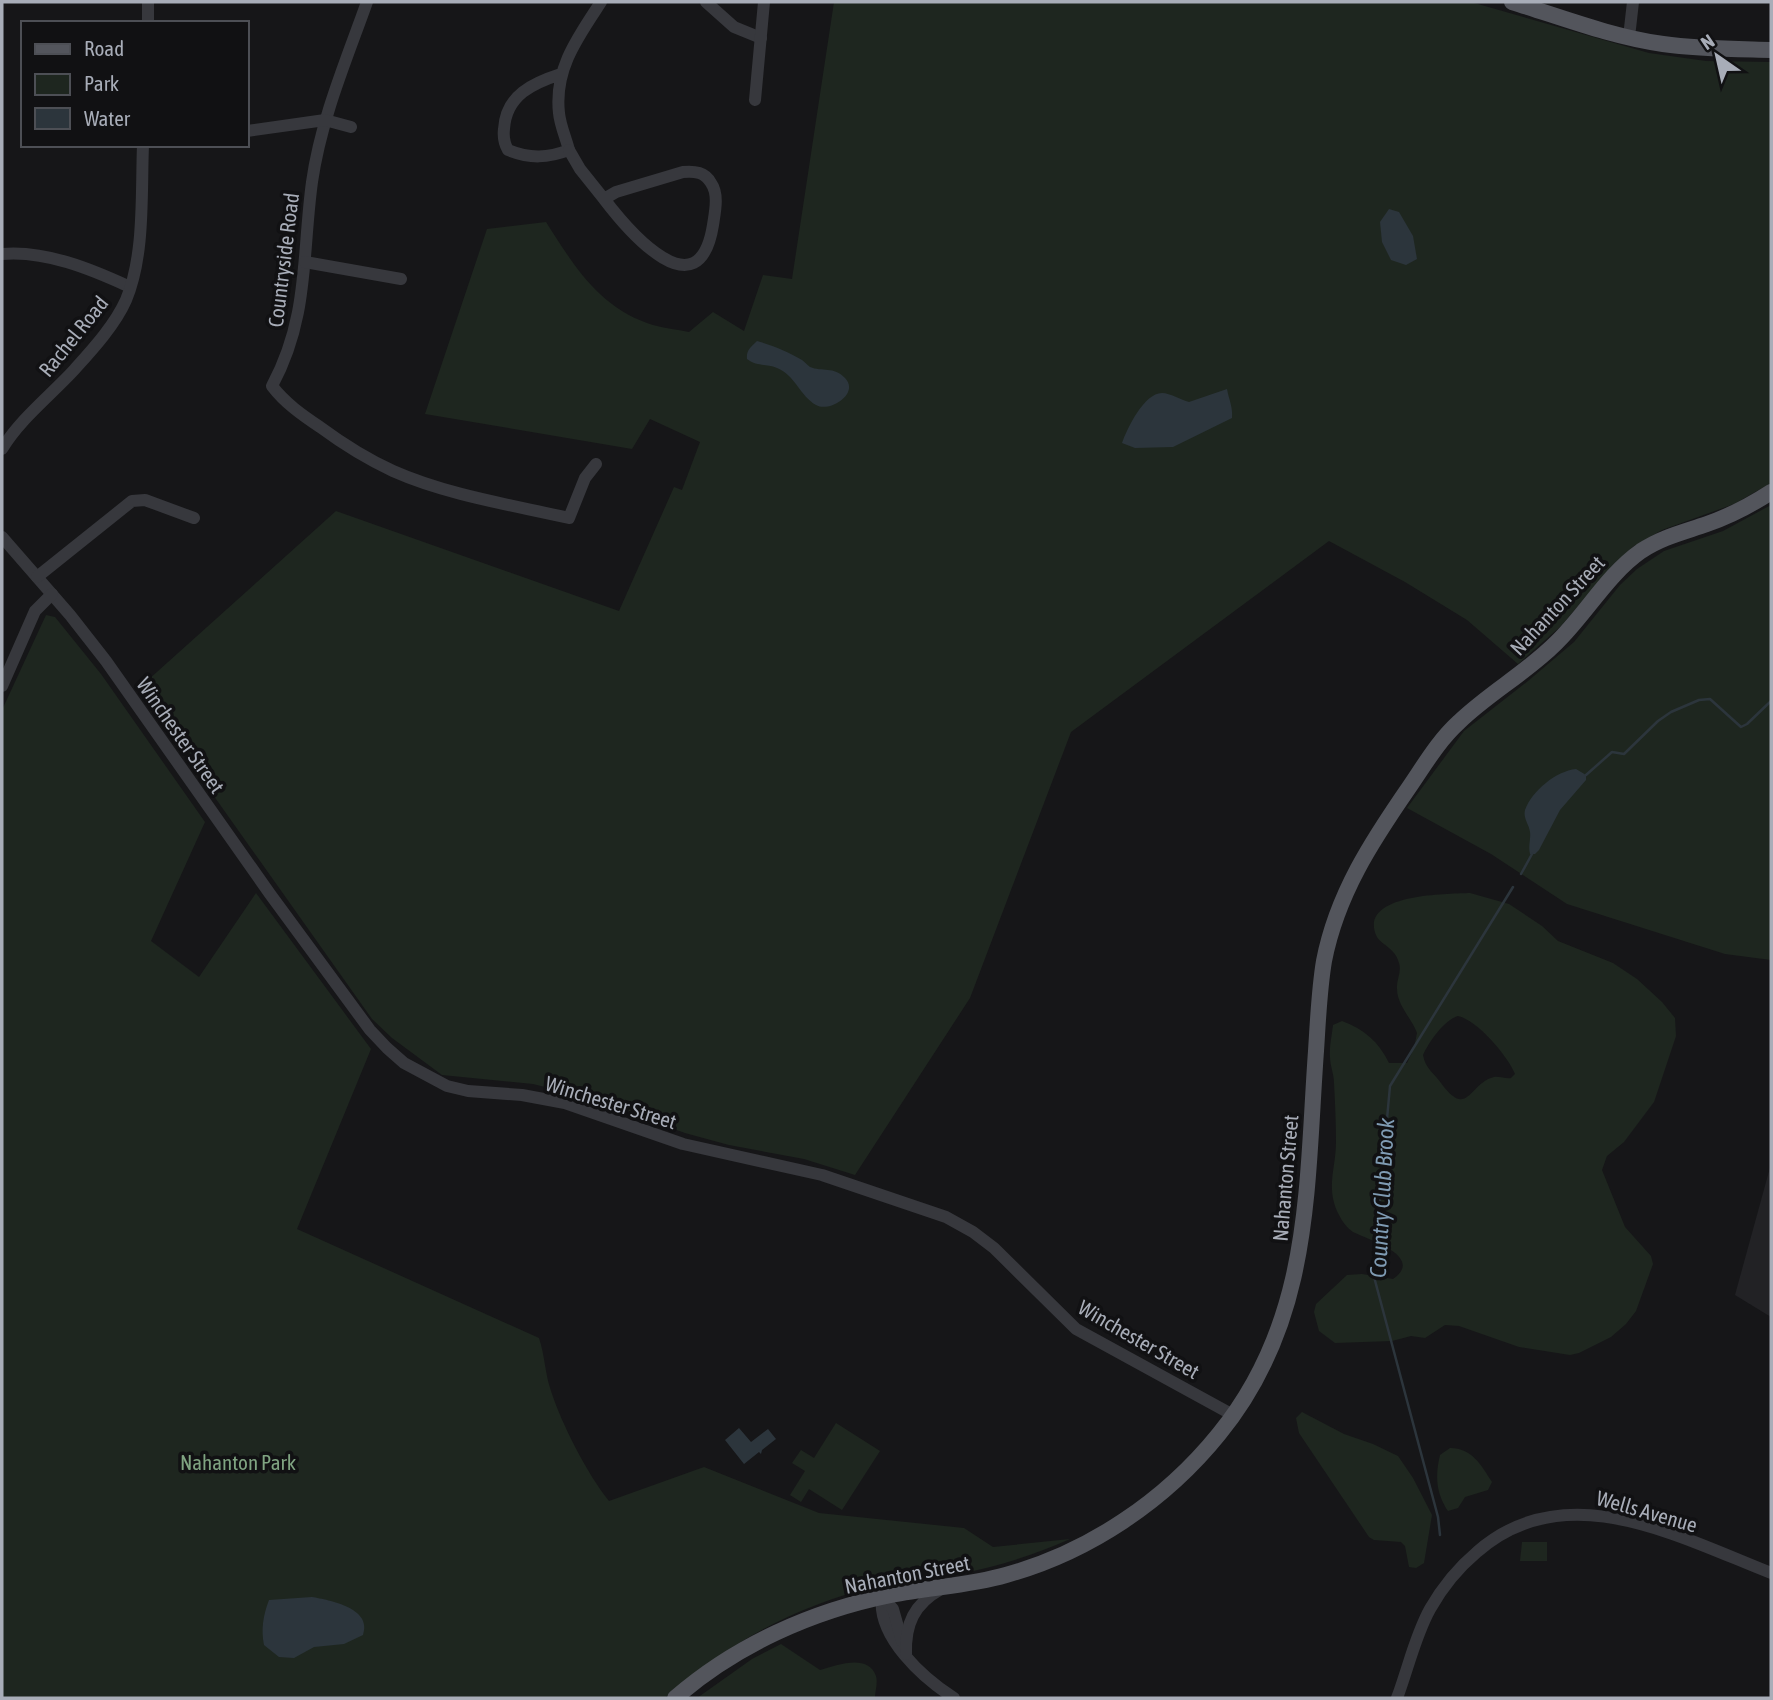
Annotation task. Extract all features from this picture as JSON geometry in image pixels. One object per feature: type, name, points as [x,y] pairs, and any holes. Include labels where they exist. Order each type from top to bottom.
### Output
[{"type":"main road","points":[[1513,2],[1661,44],[1771,50]]},
{"type":"main road","name":"Nahanton Street","points":[[676,1698],[712,1668],[758,1641],[833,1610],[882,1597],[988,1580],[1063,1555],[1104,1533],[1147,1504],[1208,1447],[1233,1416],[1257,1378],[1272,1349],[1292,1291],[1302,1232],[1323,970],[1338,911],[1368,848],[1453,727],[1552,647],[1627,562],[1658,541],[1723,518],[1771,492]]},
{"type":"street","points":[[148,2],[148,21]]},
{"type":"street","name":"Countryside Road","points":[[367,2],[325,120],[313,180],[298,318],[288,353],[272,386],[288,404],[367,458],[415,479],[569,518],[585,478],[596,464]]},
{"type":"street","points":[[601,2],[564,63],[561,74],[558,88],[559,116],[569,150],[580,169],[604,199],[639,238],[662,256],[681,266],[695,264],[703,257],[711,238],[715,193],[711,182],[703,174],[695,171],[683,172],[616,192],[604,199]]},
{"type":"street","points":[[706,2],[734,27],[761,38]]},
{"type":"street","points":[[755,100],[764,2]]},
{"type":"street","points":[[1629,37],[1633,2]]},
{"type":"street","points":[[561,74],[531,85],[515,99],[504,124],[503,138],[508,150],[518,154],[553,156],[569,150]]},
{"type":"street","points":[[248,131],[325,120],[351,127]]},
{"type":"street","name":"Rachel Road","points":[[2,450],[19,425],[57,388],[100,338],[125,301],[136,268],[143,147]]},
{"type":"street","points":[[2,254],[43,256],[130,287]]},
{"type":"street","points":[[304,262],[401,279]]},
{"type":"street","points":[[37,577],[132,501],[144,499],[194,518]]},
{"type":"street","name":"Winchester Street","points":[[2,537],[106,662],[314,956],[376,1038],[404,1063],[433,1080],[454,1088],[565,1103],[683,1144],[822,1175],[946,1217],[994,1248],[1076,1329],[1233,1416]]},
{"type":"street","points":[[2,686],[35,611],[52,594]]},
{"type":"street","name":"Wells Avenue","points":[[1397,1698],[1429,1610],[1449,1579],[1489,1542],[1517,1525],[1548,1516],[1583,1513],[1611,1517],[1663,1531],[1771,1573]]},
{"type":"street","points":[[906,1654],[907,1630],[913,1613],[923,1601],[943,1588]]},
{"type":"street","points":[[882,1597],[894,1612],[906,1654],[929,1680],[954,1698]]},
{"type":"shaded area","points":[[1771,1164],[1771,1317],[1735,1295]]},
{"type":"green space","points":[[834,2],[1471,2],[1649,53],[1706,61],[1771,62],[1771,483],[1734,504],[1662,530],[1634,546],[1611,567],[1561,626],[1518,664],[1467,620],[1405,582],[1329,541],[1071,732],[970,998],[855,1175],[804,1159],[729,1145],[685,1133],[585,1097],[533,1084],[442,1075],[392,1038],[372,1019],[138,689],[336,511],[619,611],[674,487],[682,490],[700,442],[650,419],[632,449],[425,414],[487,229],[546,222],[577,268],[600,294],[614,306],[647,323],[689,332],[713,312],[744,331],[763,275],[792,279]]},
{"type":"green space","points":[[1771,505],[1771,960],[1725,954],[1567,904],[1491,854],[1407,808],[1464,731],[1574,642],[1620,585],[1637,569],[1664,551],[1723,531]]},
{"type":"green space","name":"Nahanton Park","points":[[46,615],[55,617],[101,674],[205,822],[151,941],[199,977],[256,893],[371,1049],[297,1229],[539,1338],[549,1385],[562,1419],[584,1464],[609,1501],[704,1467],[819,1513],[964,1528],[993,1547],[1070,1539],[987,1568],[874,1587],[817,1605],[789,1616],[737,1644],[665,1698],[2,1698],[2,710]]},
{"type":"green space","points":[[1470,893],[1509,904],[1542,926],[1558,941],[1613,963],[1637,979],[1675,1018],[1676,1036],[1654,1102],[1624,1142],[1607,1156],[1602,1170],[1625,1227],[1651,1256],[1653,1264],[1636,1311],[1626,1324],[1611,1337],[1579,1353],[1570,1355],[1519,1347],[1459,1326],[1445,1325],[1425,1338],[1411,1336],[1392,1341],[1335,1343],[1319,1331],[1314,1312],[1316,1304],[1347,1275],[1362,1274],[1393,1279],[1401,1271],[1402,1263],[1390,1250],[1353,1232],[1342,1220],[1335,1205],[1332,1178],[1336,1152],[1336,1120],[1330,1053],[1333,1025],[1342,1021],[1357,1028],[1376,1043],[1389,1063],[1407,1063],[1417,1033],[1398,995],[1399,963],[1376,935],[1374,921],[1381,911],[1409,899]],"holes":[[[1458,1016],[1466,1019],[1491,1040],[1515,1074],[1511,1078],[1496,1077],[1486,1080],[1468,1096],[1457,1099],[1428,1067],[1423,1055],[1447,1022]]]},
{"type":"green space","points":[[1302,1412],[1344,1434],[1398,1456],[1432,1515],[1424,1563],[1416,1568],[1409,1567],[1405,1546],[1401,1542],[1374,1540],[1369,1537],[1299,1433],[1296,1418]]},
{"type":"green space","points":[[836,1423],[880,1451],[842,1510],[809,1489],[801,1502],[790,1495],[805,1471],[792,1463],[801,1450],[814,1458]]},
{"type":"green space","points":[[1450,1448],[1470,1454],[1492,1482],[1488,1490],[1465,1497],[1458,1508],[1448,1511],[1439,1491],[1437,1470],[1440,1455]]},
{"type":"green space","points":[[1522,1542],[1547,1542],[1547,1561],[1520,1561]]},
{"type":"green space","points":[[781,1644],[820,1670],[851,1662],[866,1665],[876,1676],[875,1698],[697,1698],[752,1659]]},
{"type":"water","points":[[1389,209],[1399,212],[1413,236],[1417,259],[1406,265],[1391,260],[1382,242],[1380,222]]},
{"type":"water","points":[[757,341],[792,354],[810,367],[841,374],[849,384],[849,390],[835,404],[822,407],[816,405],[783,371],[747,359],[748,351]]},
{"type":"water","points":[[1227,389],[1232,418],[1173,447],[1135,448],[1122,443],[1137,413],[1155,395],[1165,393],[1189,402]]},
{"type":"water","points":[[1576,769],[1586,775],[1586,780],[1560,810],[1539,850],[1530,854],[1530,832],[1525,819],[1528,803],[1539,789],[1553,778]]},
{"type":"water","points":[[739,1428],[751,1442],[768,1429],[776,1439],[762,1450],[761,1454],[759,1452],[744,1464],[725,1440]]},
{"type":"water","points":[[312,1597],[338,1603],[356,1612],[362,1618],[363,1635],[344,1644],[314,1647],[294,1658],[279,1657],[264,1645],[263,1623],[269,1600]]},
{"type":"waterway","name":"Country Club Brook","points":[[1586,775],[1612,752],[1624,754],[1671,712],[1699,700],[1710,699],[1741,727],[1771,701]]},
{"type":"waterway","name":"Country Club Brook","points":[[1521,874],[1532,854]]},
{"type":"waterway","name":"Country Club Brook","points":[[1440,1535],[1438,1517],[1373,1273],[1390,1086],[1513,887]]}]
